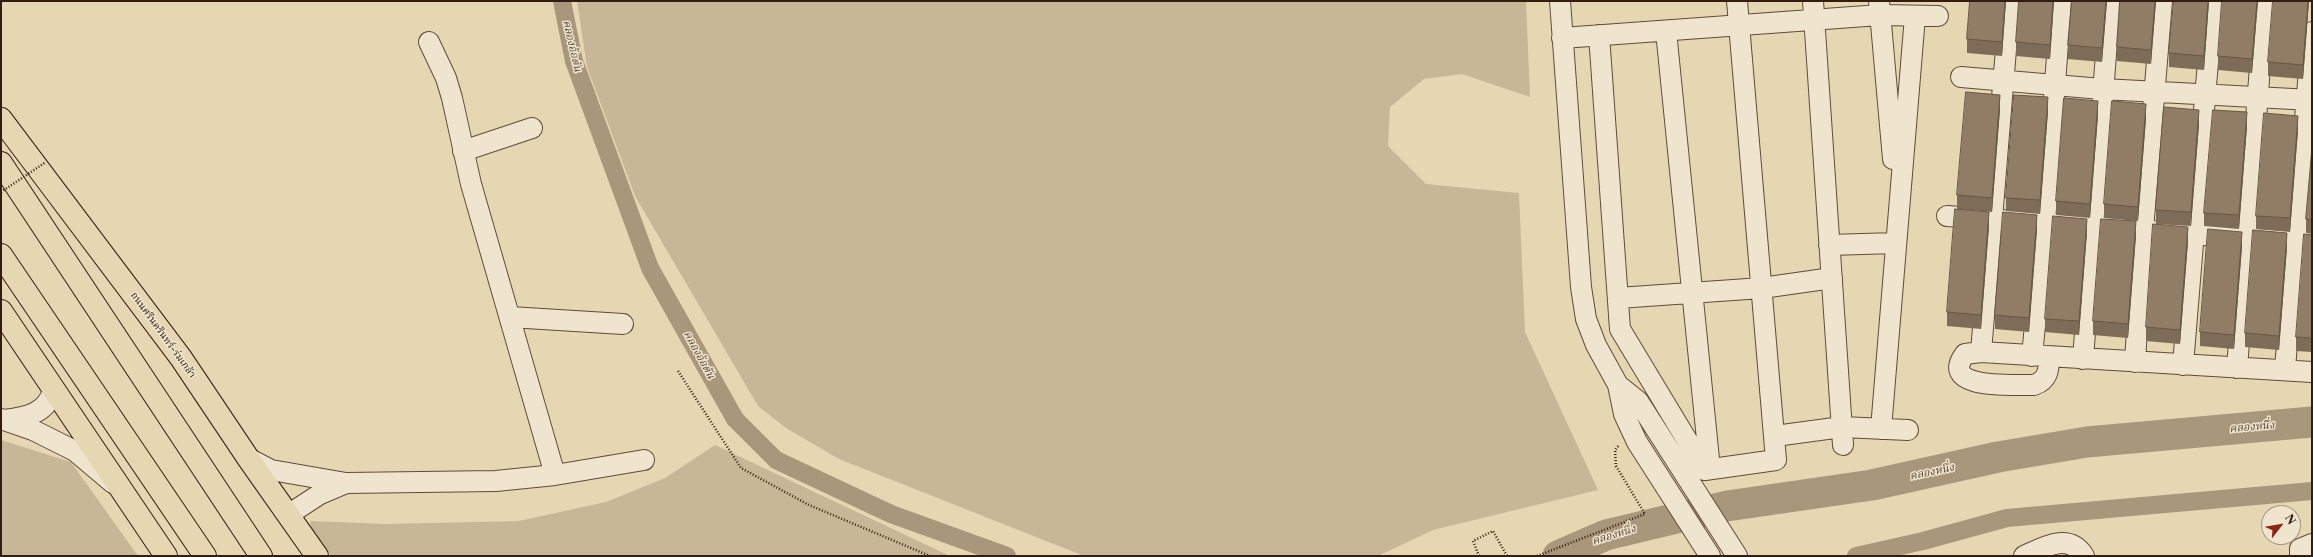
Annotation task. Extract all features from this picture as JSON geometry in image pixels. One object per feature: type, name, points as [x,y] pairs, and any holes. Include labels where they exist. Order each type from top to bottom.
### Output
[{"type":"main road","name":"ถนนศรีนครินทร์-ร่มเกล้า","points":[[1,119],[181,358],[248,458],[317,556]]},
{"type":"main road","points":[[1,163],[256,549]]},
{"type":"main road","points":[[1,255],[205,556]]},
{"type":"main road","points":[[1,311],[53,391],[166,556]]},
{"type":"street","points":[[1560,1],[1581,287],[1586,319],[1596,345],[1618,385],[1624,414],[1634,436],[1710,556]]},
{"type":"street","points":[[1600,35],[1620,329],[1705,470],[1776,460],[1737,1]]},
{"type":"street","points":[[1981,352],[2010,1]]},
{"type":"street","points":[[2060,1],[2045,222],[2041,356],[2049,372],[2040,382],[2034,385],[1975,383],[1966,379],[1961,373],[1959,364],[1965,354],[1981,352],[2041,356],[2083,359],[2183,365],[2285,369],[2312,372]]},
{"type":"street","points":[[2083,359],[2094,226],[2102,88],[2110,1]]},
{"type":"street","points":[[2135,362],[2143,230],[2162,1]]},
{"type":"street","points":[[2183,365],[2213,1]]},
{"type":"street","points":[[2237,368],[2265,1]]},
{"type":"street","points":[[1562,38],[1740,25],[1814,10],[1880,8],[1915,16],[1938,16]]},
{"type":"street","points":[[1880,8],[1898,212]]},
{"type":"street","points":[[1814,10],[1842,436]]},
{"type":"street","points":[[1881,429],[1915,16]]},
{"type":"street","points":[[1666,30],[1691,293],[1710,469]]},
{"type":"street","points":[[2285,369],[2304,242],[2312,32]]},
{"type":"street","points":[[429,42],[446,78],[463,151],[555,475]]},
{"type":"street","points":[[1961,77],[2155,92],[2258,96],[2310,100]]},
{"type":"street","points":[[463,151],[532,128]]},
{"type":"street","points":[[1947,216],[1993,218],[2304,242]]},
{"type":"street","points":[[1830,245],[1896,243]]},
{"type":"street","points":[[1618,298],[1762,288],[1832,278]]},
{"type":"street","points":[[510,317],[623,324]]},
{"type":"street","points":[[1618,385],[1638,401],[1737,556]]},
{"type":"street","points":[[2,419],[29,417],[41,410],[51,399],[53,391]]},
{"type":"street","points":[[2,419],[33,430],[76,452],[118,487]]},
{"type":"street","points":[[1775,436],[1842,436],[1881,429],[1908,430]]},
{"type":"street","points":[[248,458],[271,470],[346,483],[496,481],[555,475],[644,460]]},
{"type":"street","points":[[288,514],[320,494],[346,483]]},
{"type":"street","points":[[2024,556],[2052,544],[2064,542],[2073,544],[2084,556]]},
{"type":"street","points":[[2300,556],[2300,549],[2312,544]]},
{"type":"path","points":[[1,192],[46,162]]},
{"type":"path","points":[[678,371],[741,468],[809,505],[930,556]]},
{"type":"path","points":[[1537,556],[1645,514],[1616,466],[1615,450],[1634,436]]},
{"type":"path","points":[[1479,556],[1474,542],[1493,530],[1507,556]]},
{"type":"shaded area","points":[[577,1],[1526,1],[1530,97],[1462,74],[1424,79],[1390,107],[1388,146],[1426,184],[1519,193],[1525,332],[1598,490],[1433,530],[1378,556],[1084,556],[839,459],[786,428],[758,406],[635,196],[587,67]]},
{"type":"shaded area","points":[[1,440],[71,462],[138,556],[1,556]]},
{"type":"shaded area","points":[[715,445],[950,556],[331,556],[311,529],[310,521],[387,524],[519,521],[606,502],[665,478]]},
{"type":"building","points":[[1970,1],[2005,1],[2002,42],[1967,39]]},
{"type":"building","points":[[2019,1],[2053,1],[2050,45],[2016,42]]},
{"type":"building","points":[[2072,1],[2106,1],[2102,48],[2068,45]]},
{"type":"building","points":[[2120,1],[2155,1],[2151,50],[2117,47]]},
{"type":"building","points":[[2174,1],[2208,1],[2204,56],[2169,53]]},
{"type":"building","points":[[2222,1],[2257,1],[2252,59],[2218,56]]},
{"type":"building","points":[[2273,1],[2308,1],[2303,65],[2268,62]]},
{"type":"building","points":[[1966,92],[2000,95],[1992,198],[1957,195]]},
{"type":"building","points":[[2014,95],[2048,97],[2040,200],[2006,198]]},
{"type":"building","points":[[2064,98],[2098,101],[2090,204],[2056,201]]},
{"type":"building","points":[[2112,101],[2146,104],[2138,207],[2104,204]]},
{"type":"building","points":[[2164,107],[2199,110],[2191,212],[2156,210]]},
{"type":"building","points":[[2213,110],[2247,112],[2239,215],[2204,213]]},
{"type":"building","points":[[2264,113],[2298,116],[2290,218],[2256,216]]},
{"type":"building","points":[[2312,148],[2312,220],[2306,219]]},
{"type":"building","points":[[1955,209],[1989,212],[1981,315],[1947,312]]},
{"type":"building","points":[[2003,212],[2037,215],[2029,318],[1995,315]]},
{"type":"building","points":[[2053,216],[2087,219],[2079,321],[2045,319]]},
{"type":"building","points":[[2101,219],[2136,221],[2128,324],[2093,321]]},
{"type":"building","points":[[2153,224],[2188,227],[2180,330],[2146,327]]},
{"type":"building","points":[[2208,229],[2242,232],[2234,335],[2200,332]]},
{"type":"building","points":[[2253,230],[2287,233],[2279,336],[2245,333]]},
{"type":"building","points":[[2304,234],[2312,235],[2312,338],[2296,337]]},
{"type":"waterway","name":"คลองอ้อตัน","points":[[562,1],[574,61],[650,268],[735,419],[776,460],[891,514],[1007,556]]},
{"type":"waterway","name":"คลองหนึ่ง","points":[[1558,556],[1606,535],[1727,506],[1872,485],[1998,457],[2087,442],[2312,422]]},
{"type":"waterway","points":[[1856,556],[1923,541],[2007,518],[2312,491]]}]
